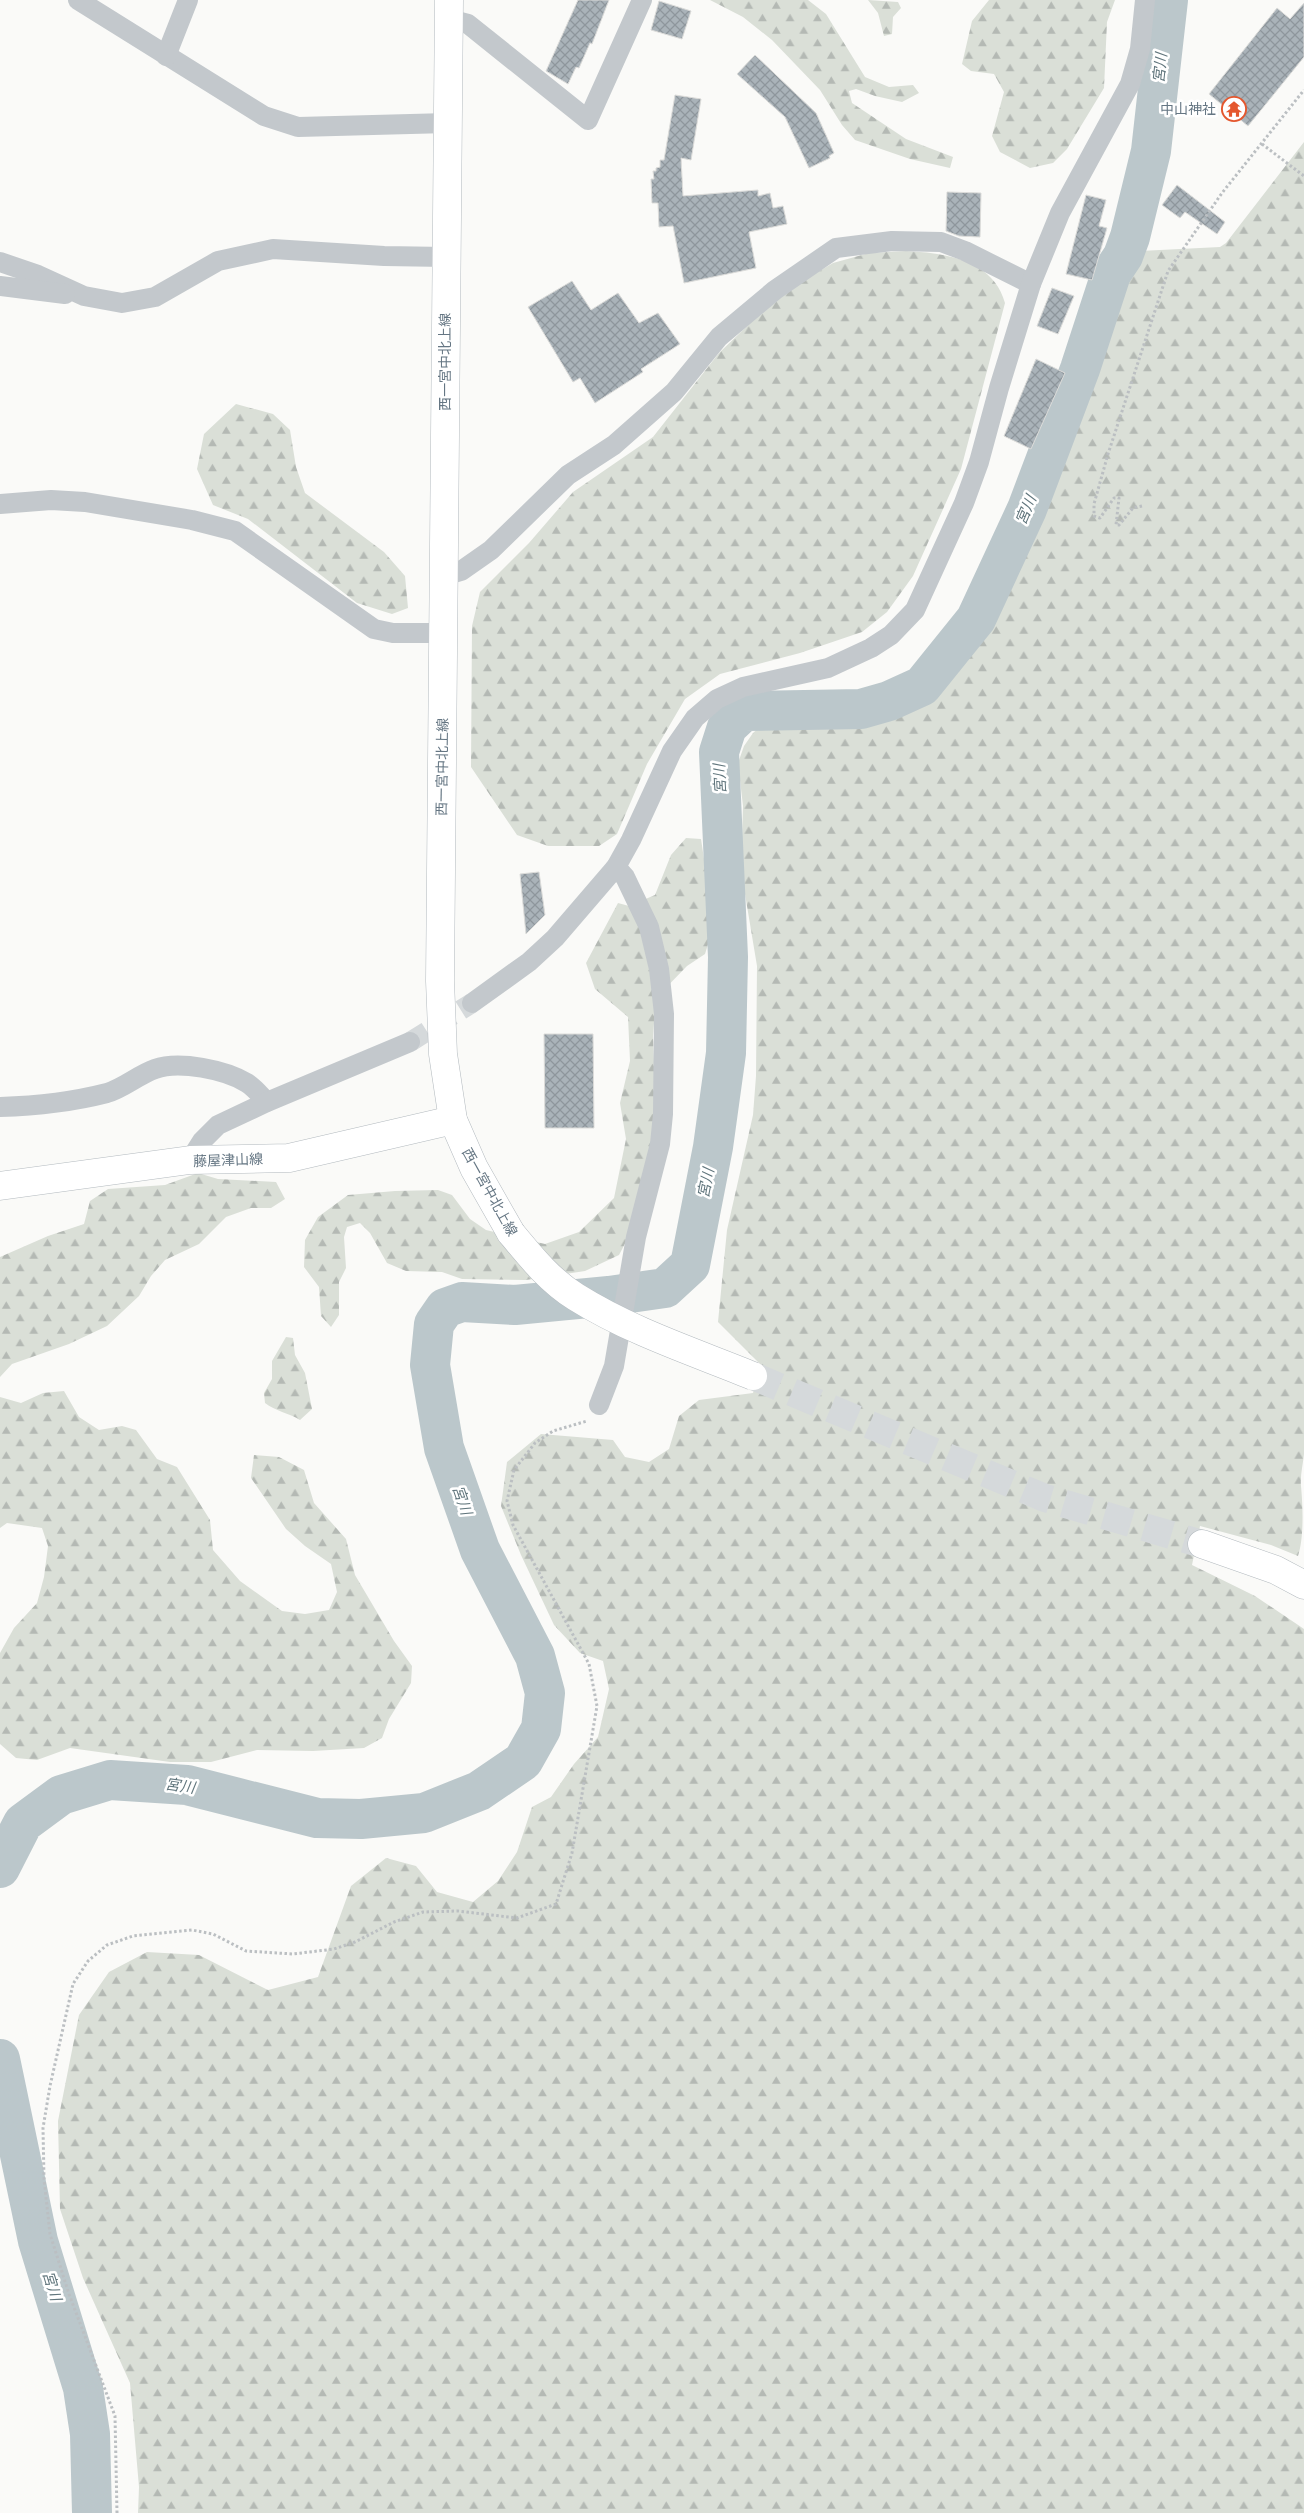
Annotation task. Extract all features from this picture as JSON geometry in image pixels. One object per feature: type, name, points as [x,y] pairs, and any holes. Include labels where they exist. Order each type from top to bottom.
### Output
[{"type":"main road","name":"西一宮中北上線","points":[[449,10],[440,981],[443,1054],[454,1120],[474,1168],[511,1232],[538,1266],[574,1297],[642,1331],[753,1376]]},
{"type":"main road","name":"藤屋津山線","points":[[0,1186],[190,1160],[289,1158],[454,1120]]},
{"type":"main road","points":[[1202,1544],[1276,1570],[1304,1585]]},
{"type":"street","points":[[78,0],[264,116],[298,127],[448,123]]},
{"type":"street","points":[[166,56],[188,0]]},
{"type":"street","points":[[449,10],[588,120],[642,0]]},
{"type":"street","points":[[472,1004],[529,962],[555,938],[616,867],[631,840],[672,751],[696,718],[718,699],[743,687],[828,668],[871,648],[891,635],[915,610],[964,503],[979,462],[999,388],[1031,284],[1064,204],[1130,84],[1140,49],[1145,0]]},
{"type":"street","points":[[444,576],[461,571],[490,550],[568,475],[614,445],[674,392],[719,337],[775,290],[836,248],[892,241],[941,242],[965,251],[1031,284]]},
{"type":"street","points":[[0,286],[122,302],[155,297],[218,261],[273,249],[384,256],[446,257]]},
{"type":"street","points":[[0,262],[38,275],[84,296]]},
{"type":"street","points":[[0,504],[51,500],[85,502],[192,520],[235,531],[374,629],[393,633],[444,633]]},
{"type":"street","points":[[599,1405],[614,1366],[625,1314],[636,1237],[660,1144],[663,1114],[664,1014],[659,969],[649,927],[626,877],[616,867]]},
{"type":"street","points":[[190,1160],[202,1141],[218,1125],[267,1102],[410,1042]]},
{"type":"street","points":[[0,1107],[46,1104],[107,1093],[158,1068],[184,1066],[222,1071],[249,1084],[267,1102]]},
{"type":"path","points":[[1142,506],[1133,508],[1119,525],[1116,525],[1119,498],[1114,498],[1100,518],[1094,516],[1094,504],[1098,488],[1168,272],[1222,194],[1304,90]]},
{"type":"path","points":[[1262,144],[1304,176]]},
{"type":"path","points":[[117,2513],[118,2488],[115,2416],[69,2294],[50,2234],[44,2179],[43,2128],[73,1984],[88,1961],[107,1945],[133,1936],[192,1930],[213,1934],[246,1951],[292,1954],[341,1946],[394,1922],[423,1912],[458,1912],[517,1918],[556,1904],[572,1853],[597,1706],[589,1664],[513,1525],[507,1501],[514,1470],[534,1444],[553,1431],[587,1422],[599,1405]]},
{"type":"green space","points":[[710,0],[808,0],[826,14],[865,77],[889,87],[913,85],[919,93],[902,102],[875,96],[856,89],[849,91],[852,103],[906,139],[953,157],[950,168],[910,159],[855,140],[842,125],[820,90],[772,40],[743,17]]},
{"type":"green space","points":[[868,0],[898,2],[901,8],[893,17],[892,34],[884,36],[878,13]]},
{"type":"green space","points":[[989,0],[1115,0],[1107,22],[1104,88],[1067,149],[1053,163],[1030,168],[1000,152],[992,136],[1004,92],[994,74],[971,71],[962,64],[972,21]]},
{"type":"green space","points":[[1304,142],[1304,1454],[1301,1474],[1302,1531],[1298,1556],[1271,1545],[1200,1526],[1192,1565],[1255,1596],[1304,1629],[1304,2513],[138,2513],[139,2487],[130,2383],[83,2278],[60,2209],[58,2121],[79,2015],[109,1972],[147,1952],[199,1955],[268,1990],[318,1977],[351,1886],[386,1858],[416,1866],[437,1892],[473,1902],[498,1881],[517,1852],[532,1807],[551,1797],[574,1764],[598,1737],[609,1689],[603,1661],[580,1653],[554,1625],[521,1555],[501,1506],[507,1462],[541,1434],[613,1440],[625,1457],[649,1462],[669,1449],[679,1416],[699,1400],[753,1393],[761,1365],[718,1322],[727,1230],[753,1115],[756,1076],[757,966],[741,870],[743,806],[738,763],[744,746],[753,733],[762,725],[774,720],[880,718],[897,713],[916,700],[987,620],[996,603],[1075,405],[1118,277],[1125,266],[1140,251],[1220,247],[1226,243]]},
{"type":"green space","points":[[906,251],[936,254],[965,261],[990,277],[999,288],[1005,303],[961,469],[913,576],[887,612],[862,632],[800,653],[720,674],[685,699],[647,764],[617,834],[599,846],[548,846],[517,835],[471,767],[472,626],[480,592],[529,543],[573,492],[653,437],[719,353],[768,306],[801,282],[833,263],[869,253]]},
{"type":"green space","points":[[236,404],[273,414],[290,430],[296,467],[305,493],[384,552],[405,576],[408,608],[392,614],[357,603],[248,519],[213,505],[197,469],[204,434]]},
{"type":"green space","points":[[686,838],[701,839],[714,925],[705,954],[687,966],[656,998],[653,1036],[656,1112],[648,1163],[629,1236],[619,1255],[585,1271],[526,1280],[462,1279],[442,1272],[406,1271],[387,1263],[370,1233],[360,1223],[347,1227],[344,1237],[346,1268],[339,1282],[339,1315],[331,1327],[321,1316],[319,1287],[304,1267],[305,1240],[318,1217],[348,1195],[438,1190],[452,1195],[470,1219],[486,1230],[545,1244],[579,1232],[614,1198],[626,1139],[620,1103],[630,1061],[628,1017],[595,989],[586,963],[618,903],[629,906],[655,895],[671,855]]},
{"type":"green space","points":[[198,1173],[218,1179],[276,1182],[285,1199],[271,1208],[251,1208],[226,1217],[199,1244],[165,1260],[151,1276],[139,1296],[107,1326],[69,1344],[12,1364],[0,1377],[0,1257],[48,1236],[84,1224],[90,1201],[108,1189],[165,1185]]},
{"type":"green space","points":[[286,1337],[293,1338],[295,1355],[305,1373],[312,1409],[300,1420],[265,1403],[264,1393],[272,1379],[272,1361]]},
{"type":"green space","points":[[64,1391],[79,1417],[99,1430],[122,1426],[136,1430],[157,1459],[177,1467],[210,1520],[213,1550],[240,1581],[282,1611],[305,1614],[329,1610],[337,1592],[331,1564],[305,1546],[286,1529],[251,1478],[254,1455],[279,1457],[304,1470],[314,1503],[346,1539],[355,1575],[394,1641],[412,1666],[411,1683],[389,1719],[382,1738],[364,1748],[313,1751],[257,1750],[211,1762],[170,1762],[70,1748],[37,1760],[16,1758],[0,1744],[0,1653],[14,1628],[37,1603],[44,1577],[48,1546],[42,1528],[7,1523],[0,1528],[0,1397],[21,1403],[43,1393]]},
{"type":"building","points":[[578,0],[609,0],[592,44],[590,43],[579,68],[576,67],[568,84],[546,71]]},
{"type":"building","points":[[659,1],[691,11],[682,39],[651,30]]},
{"type":"building","points":[[1304,3],[1304,57],[1248,126],[1209,94],[1277,8],[1290,19]]},
{"type":"building","points":[[755,55],[816,113],[834,153],[829,156],[830,158],[809,168],[785,117],[737,74]]},
{"type":"building","points":[[675,95],[701,99],[691,160],[681,158],[683,196],[758,190],[758,196],[770,193],[773,208],[783,206],[787,224],[749,232],[756,268],[684,283],[673,226],[659,227],[658,203],[652,203],[651,179],[654,179],[653,171],[660,167],[660,160],[664,160]]},
{"type":"building","points":[[1177,185],[1225,222],[1217,234],[1185,212],[1180,218],[1162,205]]},
{"type":"building","points":[[947,192],[981,193],[980,237],[959,236],[946,231]]},
{"type":"building","points":[[1086,195],[1106,200],[1099,226],[1107,228],[1092,280],[1066,274]]},
{"type":"building","points":[[572,281],[591,310],[618,293],[639,323],[658,313],[680,344],[641,369],[643,372],[595,403],[580,378],[573,382],[528,307]]},
{"type":"building","points":[[1052,288],[1074,296],[1058,334],[1037,326]]},
{"type":"building","points":[[1036,359],[1065,373],[1031,449],[1004,436]]},
{"type":"building","points":[[539,872],[545,915],[526,934],[520,874]]},
{"type":"building","points":[[544,1034],[593,1034],[594,1128],[545,1128]]},
{"type":"waterway","name":"宮川","points":[[0,1868],[23,1823],[61,1795],[110,1780],[187,1785],[317,1818],[361,1819],[424,1813],[479,1791],[523,1761],[541,1729],[545,1693],[535,1656],[480,1550],[444,1448],[430,1365],[434,1324],[445,1308],[462,1302],[515,1305],[609,1296],[665,1288],[690,1265],[713,1147],[726,1053],[728,957],[719,752],[727,727],[744,711],[861,709],[889,701],[922,686],[976,619],[1027,509],[1080,369],[1111,274],[1123,256],[1130,237],[1151,151],[1168,0]]},
{"type":"waterway","name":"宮川","points":[[0,2059],[38,2241],[83,2388],[90,2434],[92,2513]]},
{"type":"tunnel","points":[[410,1042],[472,1003]]},
{"type":"tunnel","points":[[753,1376],[1045,1498],[1202,1544]]},
{"type":"place","name":"中山神社","points":[[1234,109]]}]
